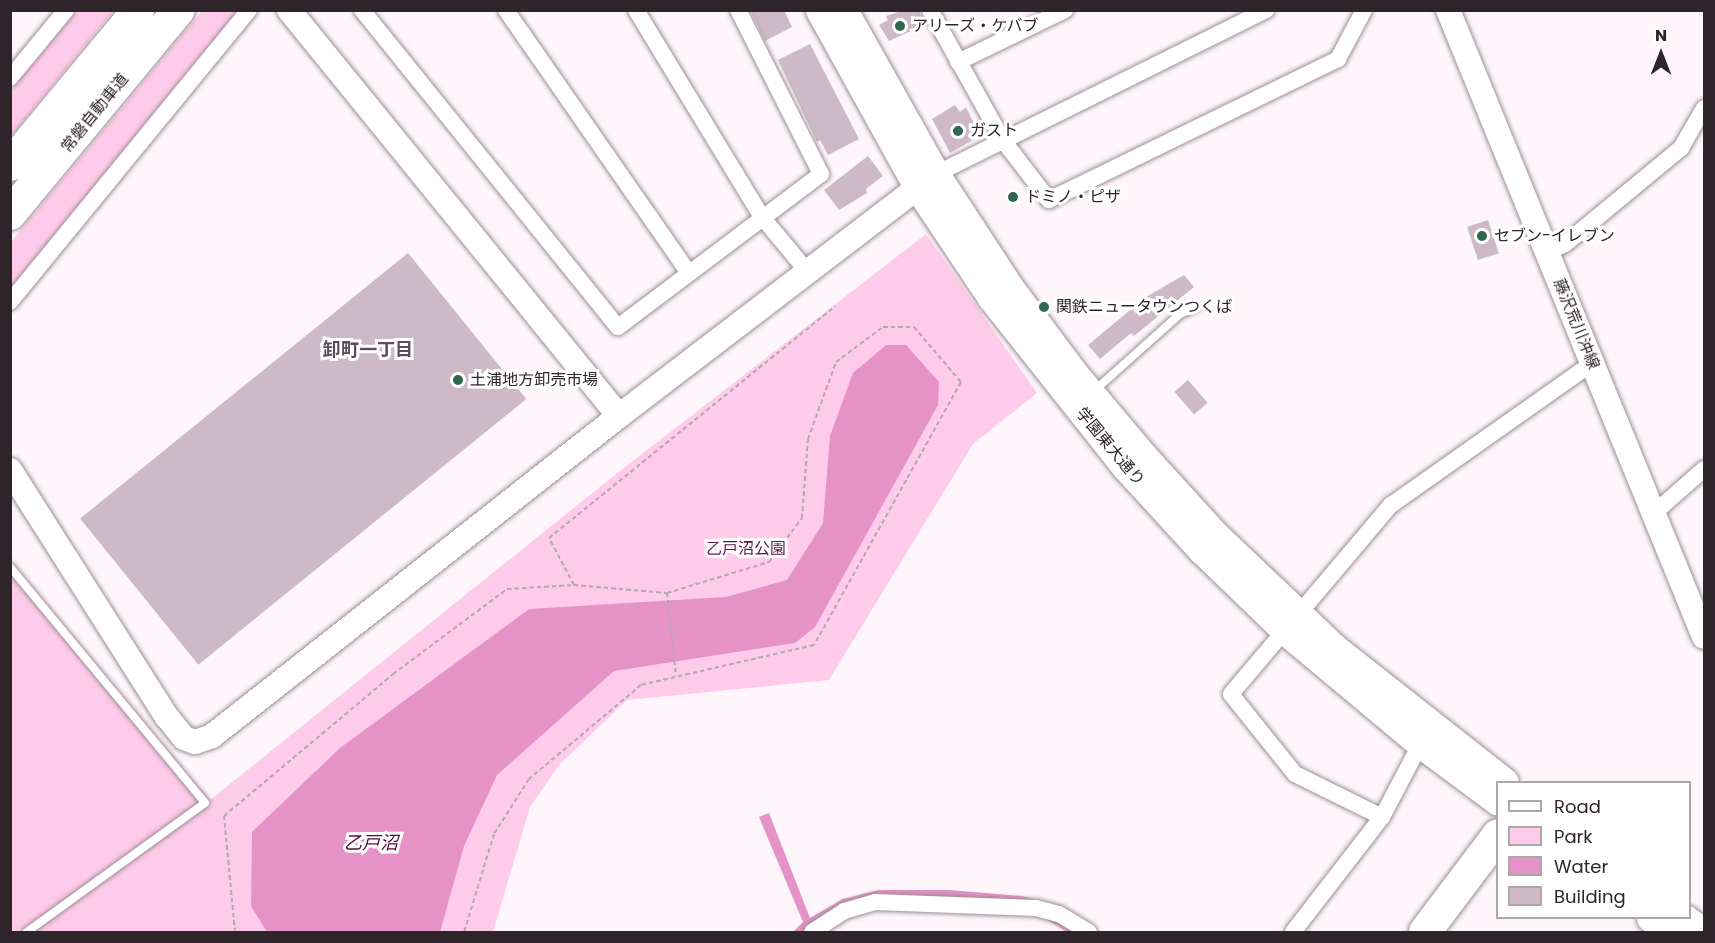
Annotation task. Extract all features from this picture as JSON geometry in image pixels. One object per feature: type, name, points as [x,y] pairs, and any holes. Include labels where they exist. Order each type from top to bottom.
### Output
[{"type":"highway","name":"常磐自動車道","points":[[10,165],[138,10]]},
{"type":"highway","name":"常磐自動車道","points":[[10,214],[179,10]]},
{"type":"highway","points":[[1425,933],[1496,836]]},
{"type":"main road","name":"学園東大通り","points":[[819,10],[926,181],[991,298],[1125,467],[1201,549],[1292,623],[1502,781]]},
{"type":"main road","name":"学園東大通り","points":[[844,10],[926,181],[1092,394],[1292,623],[1420,744],[1496,801]]},
{"type":"main road","points":[[1651,919],[1670,933]]},
{"type":"main road","points":[[1686,919],[1704,933]]},
{"type":"street","points":[[10,78],[66,10]]},
{"type":"street","points":[[10,302],[249,10]]},
{"type":"street","points":[[289,10],[619,416]]},
{"type":"street","points":[[506,10],[689,273]]},
{"type":"street","points":[[636,10],[762,217],[807,272]]},
{"type":"street","points":[[367,13],[618,327],[821,174],[738,10]]},
{"type":"street","points":[[930,10],[1002,139],[1049,200],[1338,59],[1364,10]]},
{"type":"street","points":[[958,62],[1065,10]]},
{"type":"street","points":[[10,470],[167,717],[184,738],[195,742],[226,729],[619,416],[926,181],[1002,139],[1266,10]]},
{"type":"street","name":"藤沢荒川沖線","points":[[1448,10],[1704,637]]},
{"type":"street","points":[[1547,253],[1565,244],[1681,148],[1704,108]]},
{"type":"street","points":[[1382,817],[1295,774],[1231,694],[1391,505],[1592,363]]},
{"type":"street","points":[[1653,514],[1704,469]]},
{"type":"street","points":[[1293,933],[1382,817],[1414,756]]},
{"type":"street","points":[[812,933],[844,911],[875,902],[1035,908],[1059,914],[1089,933]]},
{"type":"lane","points":[[1092,394],[1180,314],[1196,307]]},
{"type":"lane","points":[[10,567],[205,803],[27,933]]},
{"type":"path","points":[[574,585],[549,538],[835,306]]},
{"type":"path","points":[[236,933],[224,816],[393,674],[507,589],[574,585],[666,592],[769,562],[802,518],[808,439],[837,362],[883,327],[914,327],[961,382],[814,645],[641,685],[529,779],[494,834],[464,933]]},
{"type":"path","points":[[666,592],[676,676]]},
{"type":"green space","points":[[76,11],[113,11],[11,136],[10,91]]},
{"type":"green space","points":[[202,11],[242,11],[11,291],[11,242]]},
{"type":"green space","name":"乙戸沼公園","points":[[926,234],[1037,393],[973,444],[829,680],[627,700],[560,764],[530,807],[493,932],[11,932],[10,569],[210,800],[616,474]]},
{"type":"water","name":"乙戸沼","points":[[886,345],[906,345],[939,382],[938,405],[815,627],[795,643],[614,671],[497,775],[464,846],[440,932],[267,932],[251,906],[252,832],[340,748],[529,609],[726,597],[787,580],[823,523],[830,436],[853,373]]},
{"type":"water","points":[[769,813],[810,918],[843,899],[879,890],[949,890],[1022,896],[1060,907],[1083,932],[1067,932],[1046,919],[1060,908],[881,898],[805,932],[793,932],[803,922],[759,817]]},
{"type":"building","points":[[750,10],[784,10],[792,27],[765,41]]},
{"type":"building","name":"アリーズ・ケバブ","points":[[904,10],[918,10],[926,24],[889,41],[879,25],[888,20],[886,16]]},
{"type":"building","points":[[810,44],[859,139],[828,155],[820,140],[817,142],[778,60]]},
{"type":"building","name":"ガスト","points":[[955,105],[960,112],[966,107],[980,136],[950,153],[932,119]]},
{"type":"building","points":[[868,156],[883,176],[866,189],[867,193],[839,210],[824,190]]},
{"type":"building","name":"セブン-イレブン","points":[[1488,220],[1499,253],[1478,260],[1467,227]]},
{"type":"building","points":[[408,253],[526,399],[198,665],[80,519]]},
{"type":"building","points":[[1184,275],[1194,287],[1134,336],[1131,333],[1100,359],[1088,345],[1146,297]]},
{"type":"building","points":[[1188,380],[1208,403],[1194,414],[1174,392]]},
{"type":"place","name":"アリーズ・ケバブ","points":[[900,26]]},
{"type":"place","name":"ガスト","points":[[958,131]]},
{"type":"place","name":"ドミノ・ピザ","points":[[1013,197]]},
{"type":"place","name":"セブン-イレブン","points":[[1482,236]]},
{"type":"place","name":"関鉄ニュータウンつくば","points":[[1044,307]]},
{"type":"place","name":"土浦地方卸売市場","points":[[458,380]]},
{"type":"district","name":"卸町一丁目","points":[[368,350]]}]
